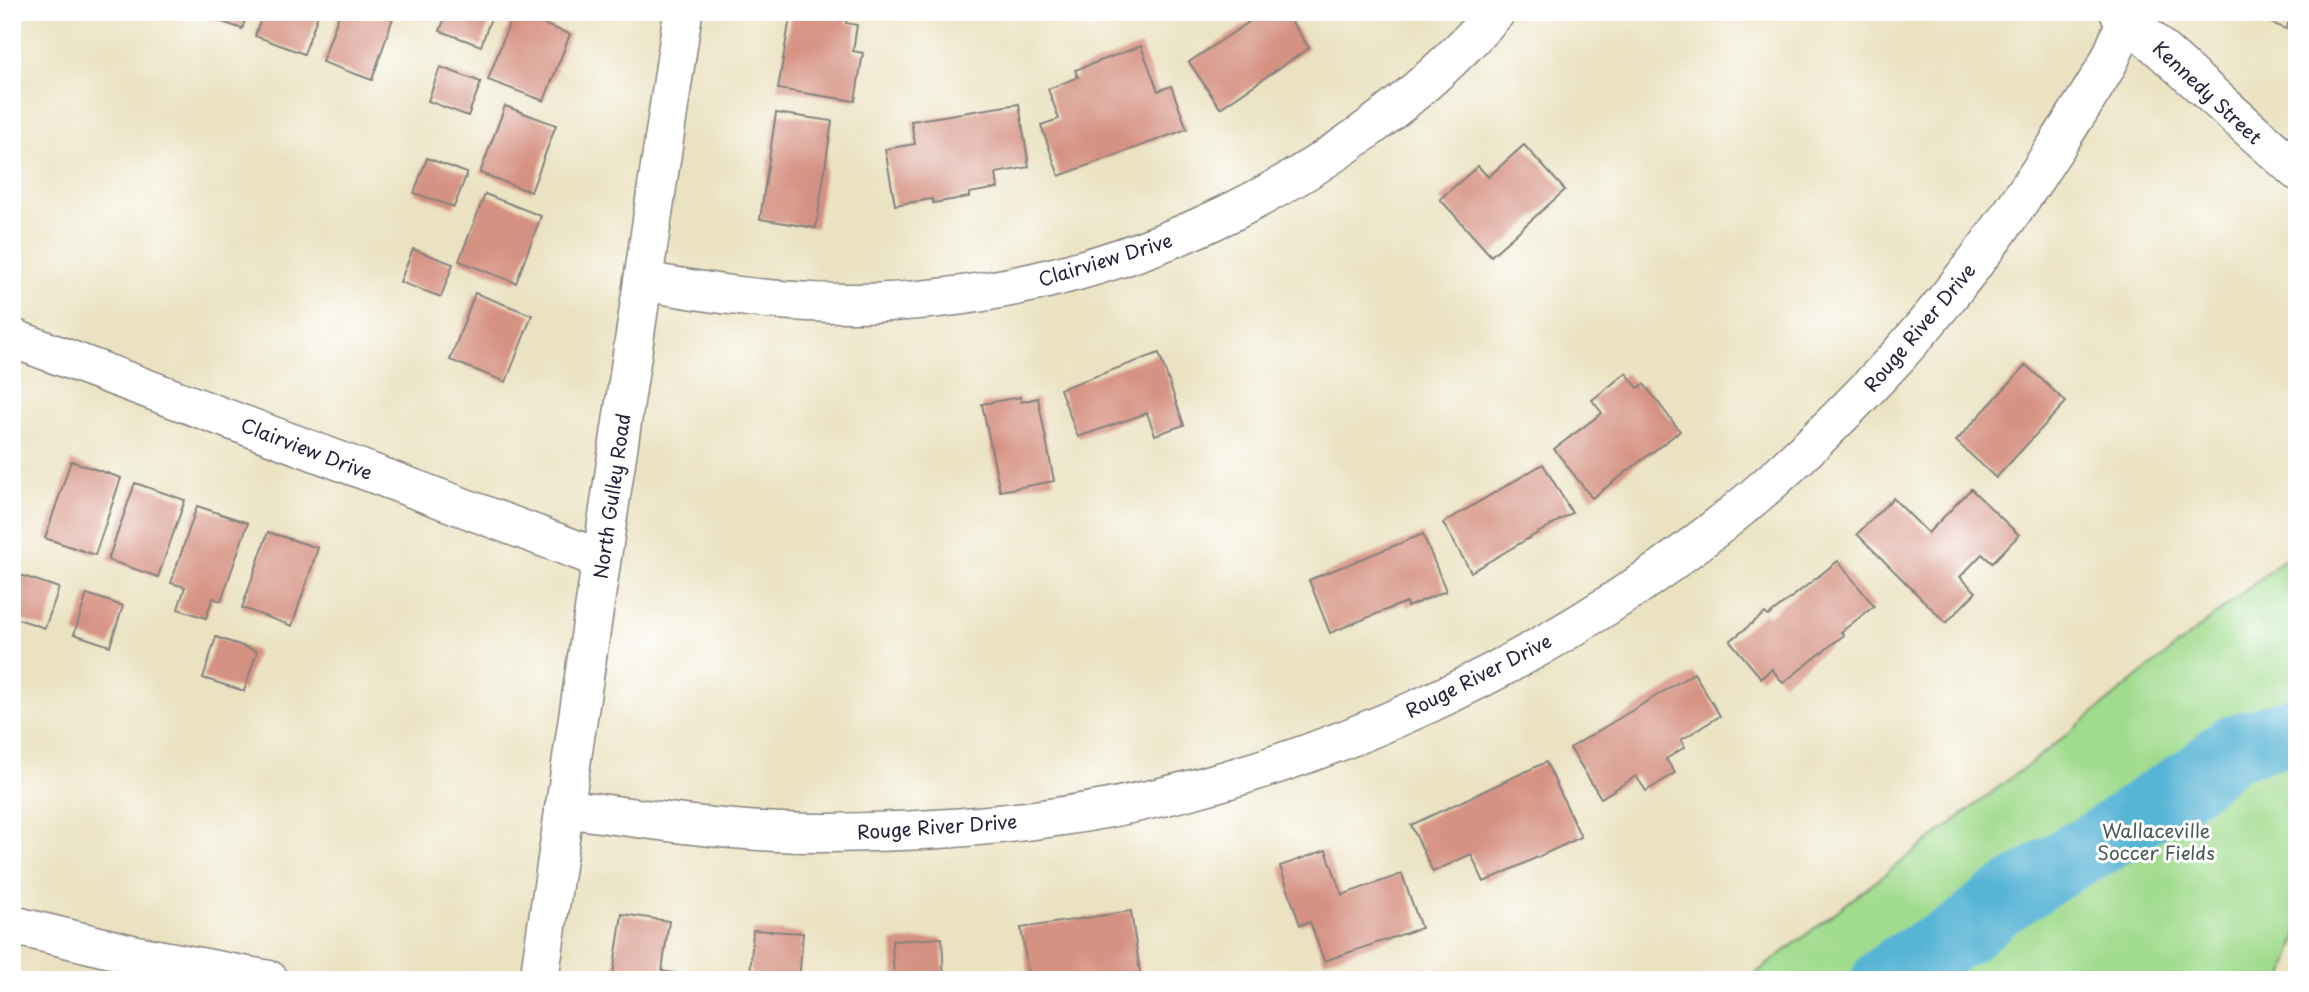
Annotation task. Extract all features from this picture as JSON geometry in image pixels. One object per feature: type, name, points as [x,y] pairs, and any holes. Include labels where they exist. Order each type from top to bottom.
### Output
[{"type":"street","name":"North Gulley Road","points":[[539,980],[683,12]]},
{"type":"street","name":"Clairview Drive","points":[[643,281],[721,295],[800,302],[860,303],[940,298],[1019,285],[1096,266],[1193,230],[1296,177],[1363,133],[1420,87],[1496,12]]},
{"type":"street","name":"Kennedy Street","points":[[2125,14],[2297,171]]},
{"type":"street","name":"Rouge River Drive","points":[[564,808],[693,826],[823,833],[927,830],[1056,817],[1171,794],[1268,766],[1364,732],[1480,679],[1590,616],[1674,559],[1755,496],[1848,410],[1937,312],[2021,202],[2109,62],[2125,14]]},
{"type":"street","name":"Clairview Drive","points":[[12,338],[601,559]]},
{"type":"street","points":[[12,925],[135,955],[269,980]]},
{"type":"green space","name":"Wallaceville Soccer Fields","points":[[2297,549],[2297,937],[2283,980],[1747,980],[2055,744]]},
{"type":"building","points":[[195,12],[248,12],[242,29]]},
{"type":"building","points":[[263,12],[319,12],[304,54],[255,36]]},
{"type":"building","points":[[340,12],[395,12],[372,80],[322,62]]},
{"type":"building","points":[[447,12],[493,12],[481,46],[440,31]]},
{"type":"building","points":[[791,12],[847,12],[846,23],[857,25],[853,51],[863,53],[855,101],[778,89]]},
{"type":"building","points":[[1264,12],[1285,12],[1309,48],[1220,108],[1189,62]]},
{"type":"building","points":[[2244,12],[2293,12],[2286,29]]},
{"type":"building","points":[[513,13],[570,34],[544,101],[488,80]]},
{"type":"building","points":[[1141,46],[1158,91],[1171,86],[1187,129],[1059,176],[1041,125],[1059,119],[1048,89],[1078,77],[1075,70]]},
{"type":"building","points":[[440,67],[481,82],[468,116],[428,101]]},
{"type":"building","points":[[1019,104],[1029,167],[996,173],[998,188],[969,193],[969,197],[895,205],[885,149],[915,144],[911,121]]},
{"type":"building","points":[[505,106],[556,125],[531,192],[480,173]]},
{"type":"building","points":[[776,113],[832,121],[816,228],[760,219]]},
{"type":"building","points":[[1524,145],[1565,190],[1491,256],[1440,199],[1478,166],[1488,177]]},
{"type":"building","points":[[427,158],[467,173],[454,207],[414,193]]},
{"type":"building","points":[[485,194],[541,216],[516,283],[459,261]]},
{"type":"building","points":[[413,249],[453,264],[441,297],[400,282]]},
{"type":"building","points":[[475,293],[532,315],[506,382],[450,360]]},
{"type":"building","points":[[1159,353],[1184,425],[1155,435],[1147,413],[1078,437],[1060,389]]},
{"type":"building","points":[[2026,365],[2066,402],[1996,478],[1956,441]]},
{"type":"building","points":[[1626,373],[1638,388],[1644,384],[1680,431],[1592,498],[1554,449],[1602,413],[1592,400]]},
{"type":"building","points":[[1020,397],[1021,402],[1038,398],[1054,481],[1000,491],[982,404]]},
{"type":"building","points":[[71,461],[121,478],[95,555],[45,538]]},
{"type":"building","points":[[1543,464],[1572,513],[1471,572],[1443,523]]},
{"type":"building","points":[[135,483],[185,500],[158,577],[108,560]]},
{"type":"building","points":[[1971,489],[2019,535],[1992,563],[1982,554],[1960,577],[1976,592],[1946,623],[1857,534],[1893,498],[1928,533]]},
{"type":"building","points":[[197,506],[248,523],[221,601],[213,598],[206,618],[178,609],[185,587],[171,583]]},
{"type":"building","points":[[268,532],[318,548],[292,626],[242,608]]},
{"type":"building","points":[[1423,534],[1446,591],[1407,607],[1406,602],[1330,633],[1309,580]]},
{"type":"building","points":[[1838,561],[1874,606],[1841,632],[1844,635],[1783,683],[1772,669],[1761,678],[1730,641],[1765,613],[1768,616]]},
{"type":"building","points":[[17,574],[59,588],[45,628],[12,617],[12,590]]},
{"type":"building","points":[[87,594],[123,606],[110,646],[74,634]]},
{"type":"building","points":[[216,637],[257,651],[244,691],[203,678]]},
{"type":"building","points":[[1694,673],[1720,716],[1681,740],[1685,747],[1666,759],[1675,773],[1646,791],[1636,776],[1601,798],[1570,748]]},
{"type":"building","points":[[1546,762],[1581,837],[1484,882],[1471,854],[1433,872],[1411,825]]},
{"type":"building","points":[[1326,850],[1342,895],[1402,874],[1421,928],[1324,961],[1310,922],[1300,925],[1280,866]]},
{"type":"building","points":[[1131,911],[1141,980],[1029,980],[1021,928]]},
{"type":"building","points":[[622,914],[669,921],[662,971],[714,980],[612,980]]},
{"type":"building","points":[[753,930],[803,933],[799,980],[750,980]]},
{"type":"building","points":[[942,938],[944,980],[894,980],[892,941]]},
{"type":"waterway","points":[[1884,980],[1904,965],[1963,933],[1997,905],[2070,858],[2091,848],[2198,777],[2232,748],[2297,729]]}]
